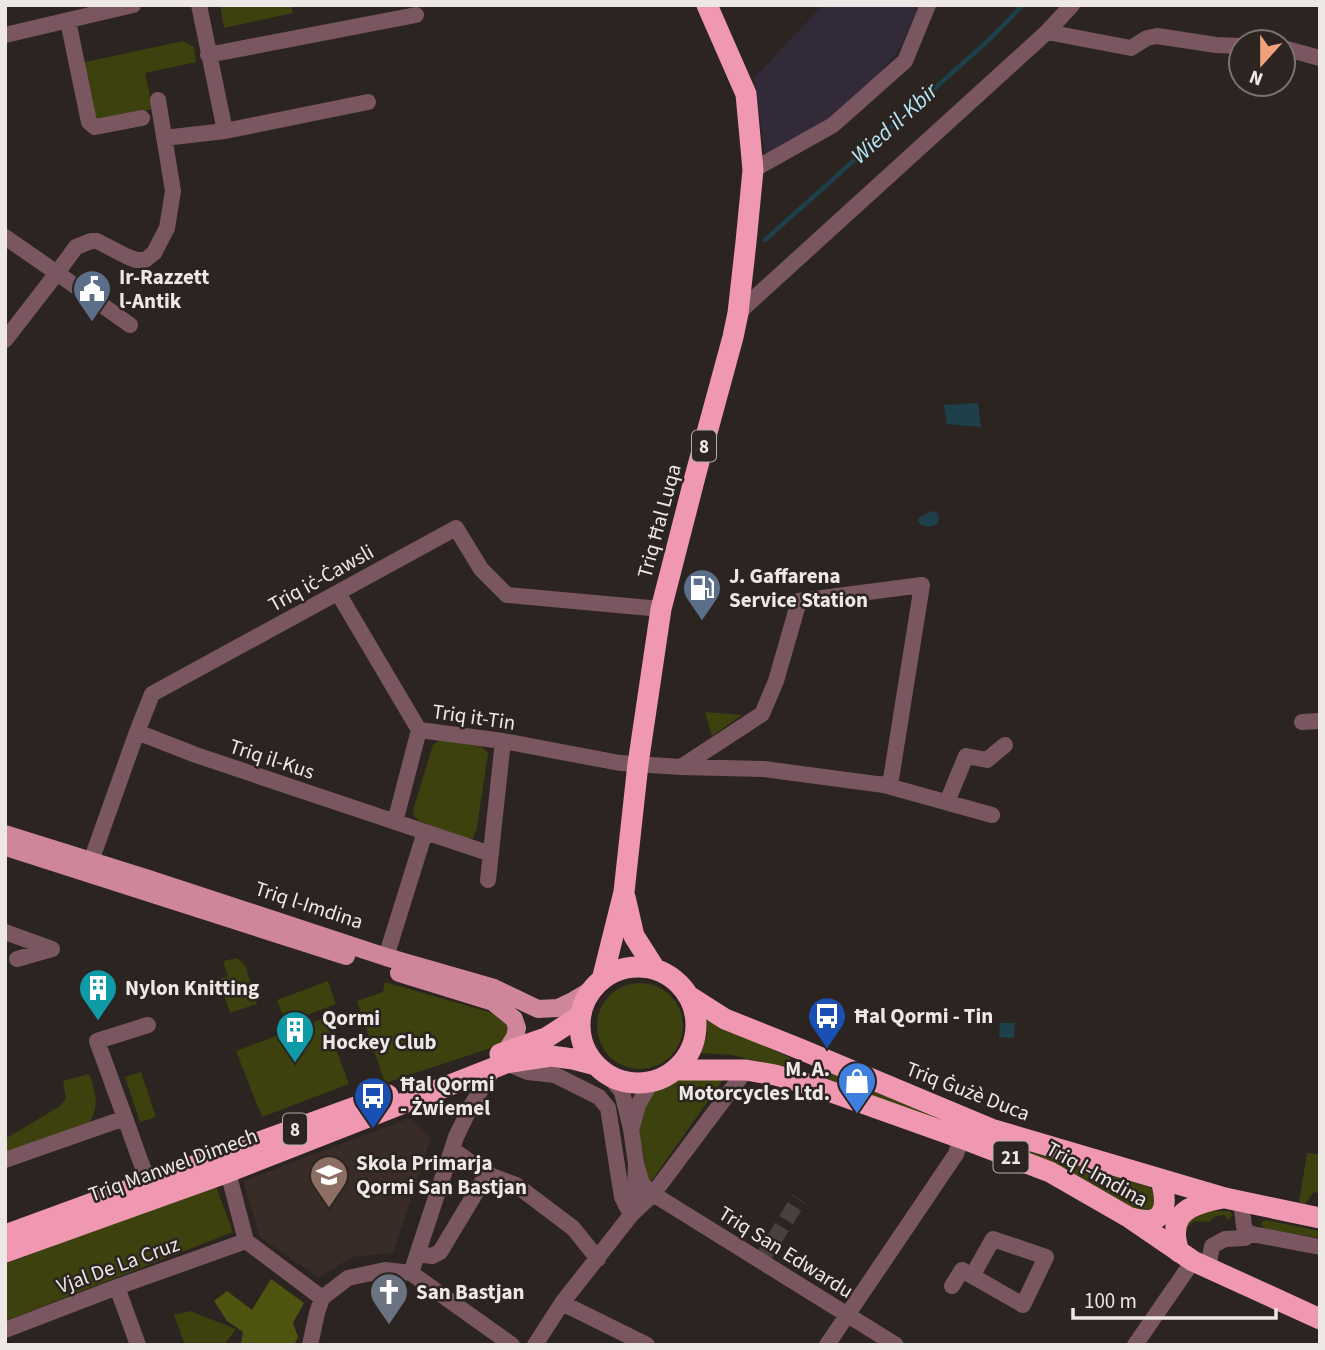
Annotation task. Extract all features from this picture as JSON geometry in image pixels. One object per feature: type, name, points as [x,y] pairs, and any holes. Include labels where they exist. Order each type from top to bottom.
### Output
[{"type":"highway","name":"Triq Ħal Luqa","points":[[598,984],[624,892],[638,764],[661,609],[738,313],[753,170],[746,93],[707,5]]},
{"type":"highway","name":"Triq Ħal Luqa","points":[[624,892],[634,936],[655,969]]},
{"type":"highway","points":[[598,984],[617,971],[636,967],[655,969]]},
{"type":"highway","name":"8","points":[[655,969],[680,984],[689,996]]},
{"type":"highway","name":"8","points":[[580,1016],[598,984]]},
{"type":"highway","points":[[652,1082],[676,1070],[689,1054],[696,1035],[695,1015],[689,996]]},
{"type":"highway","name":"Triq Ġużè Duca","points":[[689,996],[725,1019],[992,1129],[1233,1200],[1320,1218]]},
{"type":"highway","name":"Triq Manwel Dimech","points":[[5,1252],[228,1172],[458,1083],[546,1038],[580,1016]]},
{"type":"highway","points":[[580,1016],[580,1033],[585,1048],[602,1070]]},
{"type":"highway","name":"Triq Manwel Dimech","points":[[5,1235],[147,1183],[502,1061],[551,1056],[573,1059],[602,1070]]},
{"type":"highway","name":"8","points":[[602,1070],[621,1081],[652,1082]]},
{"type":"highway","name":"Triq l-Imdina","points":[[676,1070],[746,1070],[775,1075],[815,1086],[1050,1172],[1130,1218],[1193,1260],[1320,1319]]},
{"type":"highway","points":[[1130,1218],[1145,1222],[1154,1221],[1165,1206],[1166,1197],[1161,1180]]},
{"type":"highway","points":[[1193,1260],[1174,1231],[1180,1216],[1201,1202],[1233,1200]]},
{"type":"main road","name":"Triq l-Imdina","points":[[5,834],[386,957],[494,988],[538,1009],[558,1008],[598,984]]},
{"type":"main road","name":"Triq l-Imdina","points":[[5,846],[493,1002],[513,1019],[517,1028],[502,1061]]},
{"type":"street","points":[[5,35],[133,5]]},
{"type":"street","points":[[199,5],[225,131]]},
{"type":"street","points":[[753,170],[833,125],[905,61],[928,5]]},
{"type":"street","points":[[738,313],[1047,32],[1072,5]]},
{"type":"street","points":[[208,55],[415,15]]},
{"type":"street","points":[[68,20],[89,122],[95,127],[142,118]]},
{"type":"street","points":[[1047,32],[1131,48],[1147,38],[1157,36],[1227,45]]},
{"type":"street","points":[[1297,52],[1320,58]]},
{"type":"street","points":[[5,340],[76,247],[97,241],[136,260],[145,260],[154,253],[167,228],[173,191],[158,100]]},
{"type":"street","points":[[164,138],[225,131],[368,102]]},
{"type":"street","points":[[5,237],[130,326]]},
{"type":"street","name":"Triq iċ-Ċawsli","points":[[92,861],[152,694],[456,528],[481,569],[507,595],[661,609]]},
{"type":"street","points":[[681,767],[762,714],[776,681],[799,601],[922,585],[891,779],[884,785]]},
{"type":"street","name":"Triq it-Tin","points":[[338,593],[419,730],[503,741],[620,763],[764,769],[884,785],[992,815]]},
{"type":"street","points":[[1302,722],[1320,720]]},
{"type":"street","points":[[395,822],[419,730]]},
{"type":"street","name":"Triq il-Kus","points":[[137,732],[196,755],[491,853]]},
{"type":"street","points":[[488,880],[503,741]]},
{"type":"street","points":[[947,802],[966,756],[987,760],[1005,745]]},
{"type":"street","points":[[386,957],[425,832]]},
{"type":"street","points":[[5,932],[51,949],[17,959]]},
{"type":"street","points":[[147,1183],[97,1041],[148,1025]]},
{"type":"street","points":[[411,1273],[452,1149],[471,1106],[502,1061],[528,1072],[555,1075],[599,1097],[608,1108],[622,1197],[631,1215]]},
{"type":"street","points":[[602,1070],[622,1092],[642,1184],[653,1194]]},
{"type":"street","points":[[556,1345],[538,1340],[562,1303],[631,1215],[653,1194],[746,1070]]},
{"type":"street","points":[[631,1129],[638,1105],[652,1082]]},
{"type":"street","points":[[458,1083],[471,1106]]},
{"type":"street","points":[[5,1160],[125,1118]]},
{"type":"street","points":[[827,1345],[956,1154],[961,1138]]},
{"type":"street","points":[[452,1149],[487,1174],[516,1185],[573,1228],[598,1259]]},
{"type":"street","points":[[631,1215],[635,1196],[636,1163]]},
{"type":"street","points":[[228,1172],[246,1241],[322,1298]]},
{"type":"street","points":[[418,1254],[432,1256],[440,1252],[487,1174]]},
{"type":"street","name":"Triq San Edwardu","points":[[653,1194],[896,1345]]},
{"type":"street","points":[[1233,1200],[1245,1231],[1250,1234],[1320,1247]]},
{"type":"street","points":[[1135,1345],[1193,1260],[1212,1245],[1225,1239],[1245,1238],[1250,1234]]},
{"type":"street","points":[[952,1286],[962,1270],[972,1276],[1023,1305],[1046,1257],[993,1239],[972,1276]]},
{"type":"street","name":"Vjal De La Cruz","points":[[5,1330],[246,1241]]},
{"type":"street","points":[[310,1345],[322,1298],[348,1278],[384,1270],[411,1273],[512,1345]]},
{"type":"street","points":[[117,1287],[138,1345]]},
{"type":"street","points":[[562,1303],[648,1345]]},
{"type":"shaded area","points":[[823,5],[921,5],[898,51],[872,82],[830,120],[765,155],[754,78]]},
{"type":"shaded area","name":"Skola Primarja Qormi San Bastjan","points":[[410,1118],[431,1137],[393,1253],[352,1257],[319,1278],[260,1237],[243,1181]]},
{"type":"green space","points":[[220,5],[291,5],[293,13],[224,28]]},
{"type":"green space","points":[[183,41],[194,47],[196,62],[145,73],[153,109],[97,121],[93,119],[81,63]]},
{"type":"green space","points":[[705,712],[742,715],[712,736]]},
{"type":"green space","points":[[440,740],[482,747],[488,753],[477,828],[473,838],[465,838],[419,821],[414,816],[413,810],[433,745]]},
{"type":"green space","points":[[237,958],[245,965],[257,1004],[230,1013],[219,979],[228,976],[223,961]]},
{"type":"green space","points":[[328,981],[336,1004],[286,1023],[277,1000]]},
{"type":"green space","points":[[385,982],[496,1014],[507,1025],[508,1036],[500,1045],[385,1083],[357,1001],[383,992]]},
{"type":"green space","points":[[640,983],[664,990],[676,1002],[683,1026],[676,1050],[664,1062],[640,1069],[616,1062],[604,1050],[597,1026],[604,1002],[616,990]]},
{"type":"green space","points":[[324,1018],[349,1084],[262,1117],[236,1051]]},
{"type":"green space","points":[[706,1020],[791,1058],[786,1068],[732,1055],[701,1053],[707,1036]]},
{"type":"green space","points":[[141,1072],[156,1117],[140,1122],[125,1077]]},
{"type":"green space","points":[[89,1074],[96,1100],[88,1125],[5,1152],[5,1139],[60,1106],[66,1098],[63,1081]]},
{"type":"green space","points":[[831,1074],[976,1133],[1149,1187],[1155,1191],[1153,1208],[1139,1213],[928,1117],[828,1079]]},
{"type":"green space","points":[[679,1080],[723,1080],[649,1184],[637,1124],[653,1093]]},
{"type":"green space","points":[[1307,1153],[1320,1154],[1320,1193],[1314,1192],[1305,1204],[1299,1202]]},
{"type":"green space","points":[[215,1184],[233,1232],[5,1321],[5,1264]]},
{"type":"green space","points":[[1203,1211],[1229,1211],[1233,1215],[1228,1220],[1224,1215],[1216,1216],[1209,1222],[1195,1221],[1189,1226],[1181,1242],[1186,1217]]},
{"type":"green space","points":[[1266,1220],[1320,1231],[1320,1238],[1265,1229],[1261,1225]]},
{"type":"green space","points":[[271,1279],[304,1303],[293,1323],[298,1337],[294,1345],[244,1345],[241,1343],[243,1332],[227,1321],[214,1301],[227,1291],[252,1310]]},
{"type":"green space","points":[[190,1311],[236,1329],[224,1345],[185,1345],[174,1315]]},
{"type":"water","points":[[978,403],[981,427],[947,424],[944,405]]},
{"type":"water","points":[[932,511],[936,512],[939,518],[938,524],[929,527],[921,525],[919,518]]},
{"type":"water","points":[[1000,1023],[1015,1023],[1014,1038],[999,1037]]},
{"type":"waterway","name":"Wied il-Kbir","points":[[765,240],[991,38],[1023,5]]},
{"type":"tunnel","points":[[761,1261],[799,1199]]},
{"type":"place","name":"Ir-Razzett l-Antik","points":[[92,323]]},
{"type":"place","name":"J. Gaffarena Service Station","points":[[702,622]]},
{"type":"place","name":"Nylon Knitting","points":[[98,1022]]},
{"type":"place","name":"Ħal Qormi - Tin","points":[[827,1050]]},
{"type":"place","name":"Qormi Hockey Club","points":[[295,1064]]},
{"type":"place","name":"M. A. Motorcycles Ltd.","points":[[857,1115]]},
{"type":"place","name":"Ħal Qormi - Żwiemel","points":[[373,1130]]},
{"type":"place","name":"Skola Primarja Qormi San Bastjan","points":[[329,1209]]},
{"type":"place","name":"San Bastjan","points":[[389,1326]]}]
